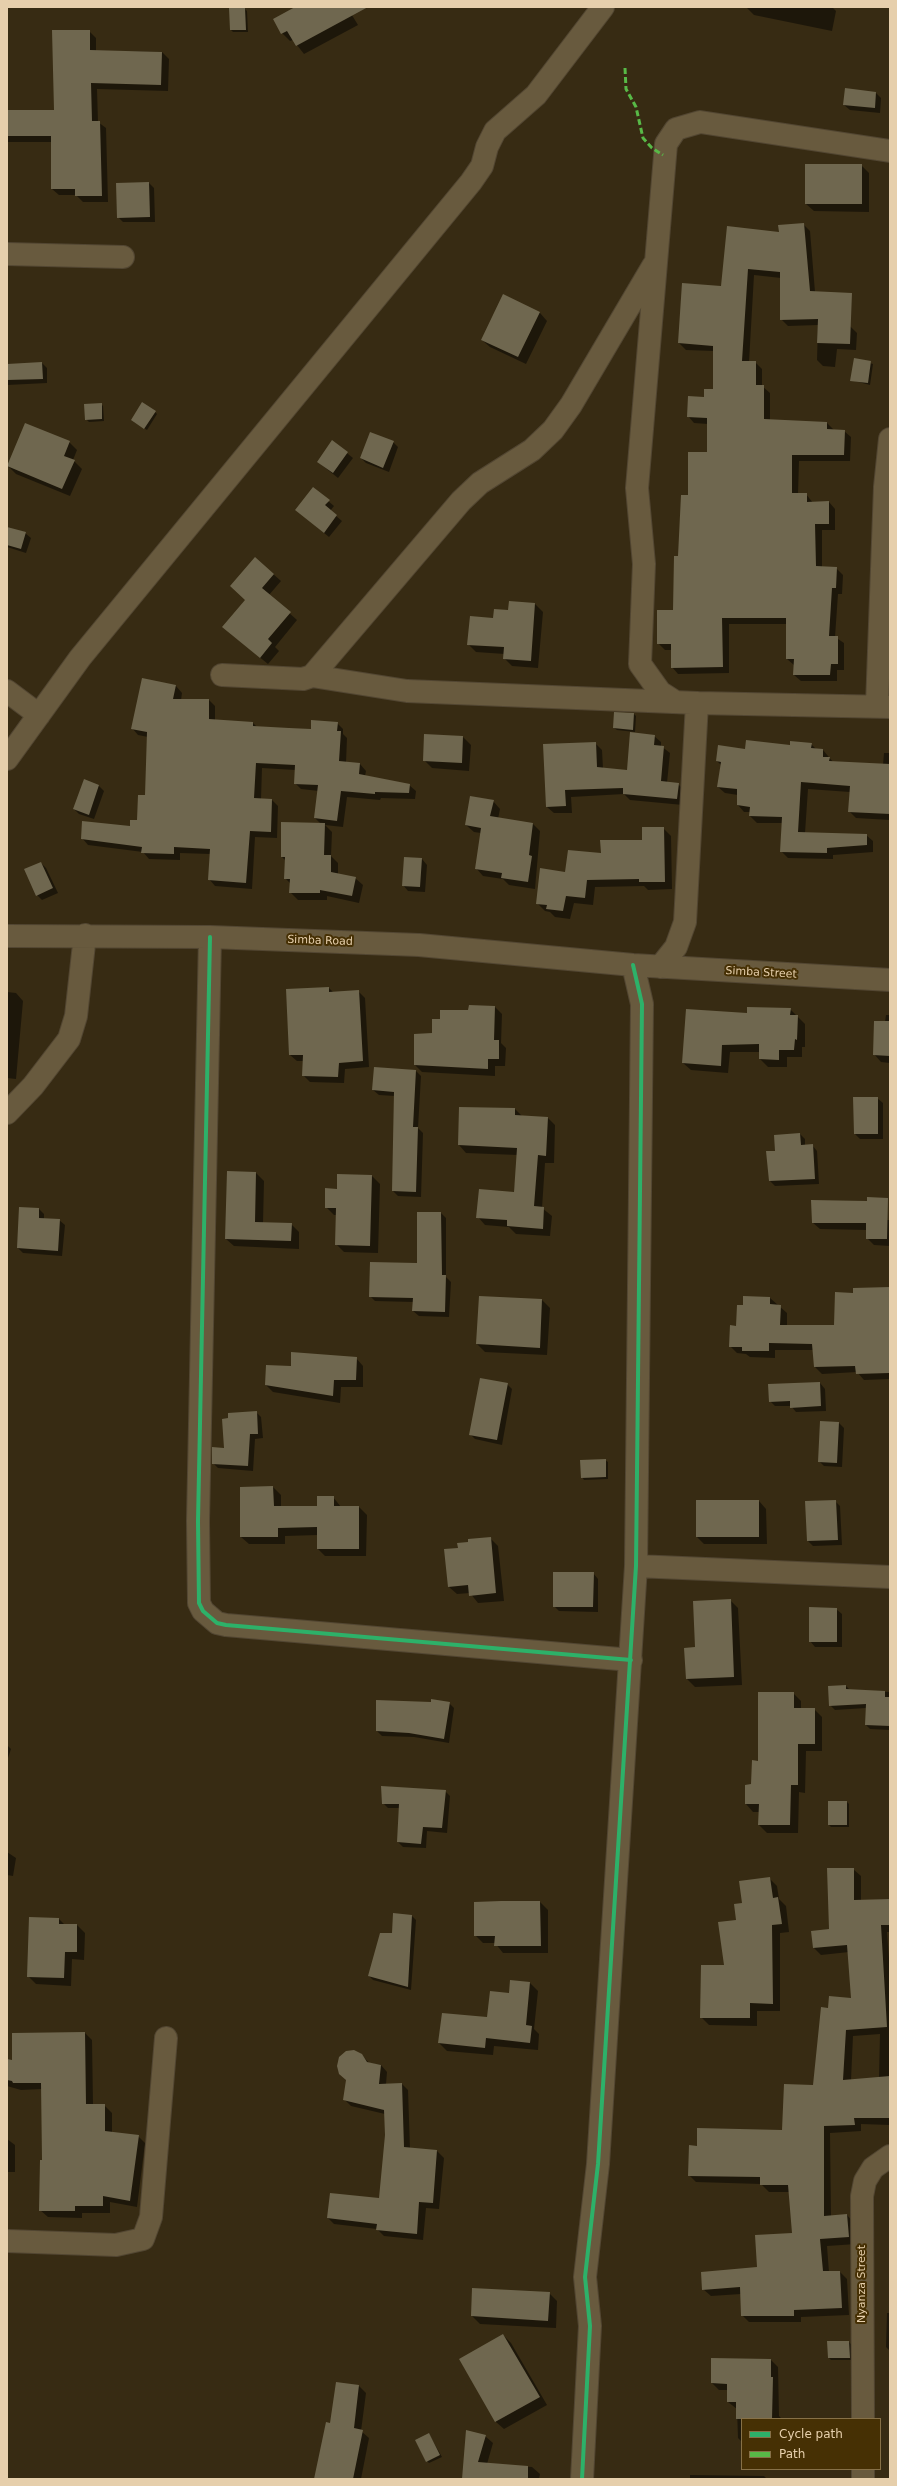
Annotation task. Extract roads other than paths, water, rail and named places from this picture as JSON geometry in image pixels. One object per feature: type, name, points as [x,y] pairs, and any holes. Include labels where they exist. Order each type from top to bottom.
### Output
[{"type":"street","points":[[7,759],[85,652],[471,182],[482,166],[487,147],[495,131],[536,95],[603,7]]},
{"type":"street","points":[[674,701],[660,692],[640,664],[644,564],[637,488],[666,144],[676,129],[685,124],[700,122],[890,151]]},
{"type":"street","points":[[7,254],[123,257]]},
{"type":"street","points":[[312,676],[461,501],[480,483],[532,450],[553,430],[571,405],[656,261]]},
{"type":"street","points":[[222,675],[302,678],[312,676],[406,691],[697,703],[884,707],[890,439]]},
{"type":"street","points":[[7,690],[39,715]]},
{"type":"street","points":[[660,967],[676,947],[685,922],[697,703]]},
{"type":"street","points":[[7,1113],[32,1086],[69,1039],[76,1016],[85,935]]},
{"type":"street","name":"Simba Road","points":[[7,936],[85,935],[210,937],[419,945],[633,965]]},
{"type":"street","points":[[210,937],[198,1521],[199,1603],[203,1611],[217,1623],[226,1626],[631,1660]]},
{"type":"street","points":[[582,2479],[590,2326],[584,2277],[598,2164],[636,1566],[642,1004],[633,965]]},
{"type":"street","name":"Simba Street","points":[[633,965],[890,980]]},
{"type":"street","points":[[636,1566],[890,1577]]},
{"type":"street","points":[[7,2241],[116,2245],[143,2239],[151,2217],[166,2038]]},
{"type":"street","name":"Nyanza Street","points":[[862,2418],[862,2196],[869,2175],[887,2157]]}]
